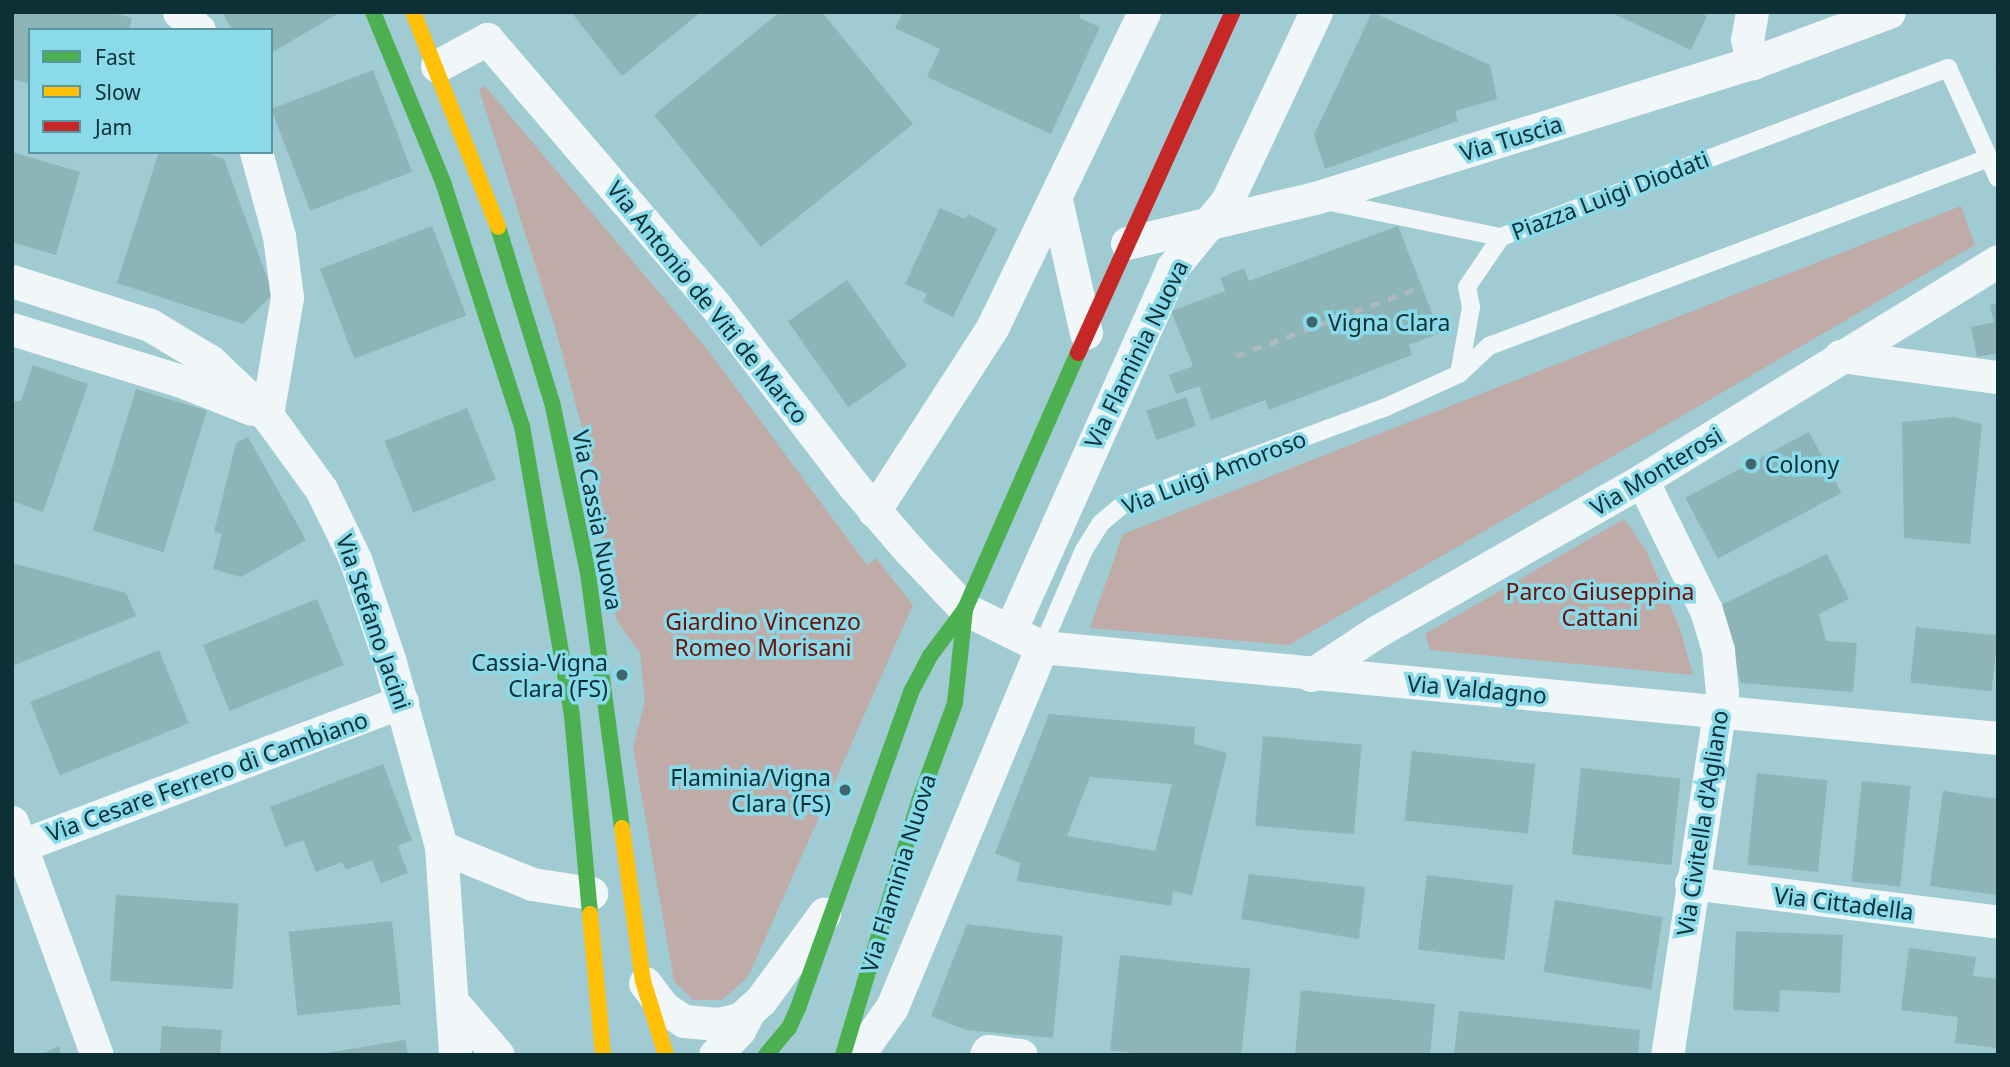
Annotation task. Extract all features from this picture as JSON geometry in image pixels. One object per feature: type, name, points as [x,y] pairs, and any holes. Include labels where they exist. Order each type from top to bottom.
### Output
[{"type":"main road","points":[[373,12],[443,182],[522,426],[551,574],[572,716],[603,1055]]},
{"type":"main road","name":"Via Cassia Nuova","points":[[413,12],[493,210],[552,402],[588,573],[643,981],[666,1055]]},
{"type":"main road","name":"Via Flaminia Nuova","points":[[766,1055],[799,1008],[911,692],[930,656],[965,609],[1086,333],[1233,12]]},
{"type":"main road","name":"Via Flaminia Nuova","points":[[843,1055],[919,801],[957,696],[965,609]]},
{"type":"street","points":[[179,12],[197,28]]},
{"type":"street","points":[[874,511],[993,327],[1144,12]]},
{"type":"street","name":"Via Flaminia Nuova","points":[[1010,631],[1172,268],[1234,188],[1316,12]]},
{"type":"street","points":[[1752,12],[1747,39],[1752,63]]},
{"type":"street","name":"Via Tuscia","points":[[1127,243],[1315,198],[1752,63],[1889,12]]},
{"type":"street","name":"Via Antonio de Viti de Marco","points":[[437,66],[487,39],[715,305],[874,511],[965,609]]},
{"type":"street","points":[[12,329],[181,381],[267,415],[287,297],[279,236],[257,154]]},
{"type":"street","points":[[1056,200],[1086,333]]},
{"type":"street","name":"Via Monterosi","points":[[1311,675],[1376,632],[1642,480],[1839,356],[1998,261]]},
{"type":"street","name":"Via Stefano Jacini","points":[[12,281],[165,332],[224,372],[267,415],[317,483],[341,526],[402,702],[441,847],[454,1004],[455,1055]]},
{"type":"street","points":[[1839,356],[1998,377]]},
{"type":"street","name":"Via Civitella d'Agliano","points":[[1642,480],[1714,632],[1722,710],[1691,883],[1667,1055]]},
{"type":"street","name":"Via Valdagno","points":[[965,609],[1042,647],[1311,675],[1722,710],[1998,738]]},
{"type":"street","name":"Via Flaminia Nuova","points":[[858,1055],[892,1007],[1042,647]]},
{"type":"street","name":"Via Cesare Ferrero di Cambiano","points":[[15,839],[402,702]]},
{"type":"street","points":[[15,839],[97,1055]]},
{"type":"street","points":[[441,847],[533,884],[590,893]]},
{"type":"street","name":"Via Cittadella","points":[[1691,883],[1998,922]]},
{"type":"street","name":"Via Flaminia Nuova","points":[[715,1055],[739,1030],[747,1015],[839,892]]},
{"type":"street","points":[[643,981],[664,1008],[684,1021],[718,1024],[747,1015]]},
{"type":"street","points":[[454,1004],[498,1055]]},
{"type":"street","points":[[986,1055],[1021,1055]]},
{"type":"lane","name":"Piazza Luigi Diodati","points":[[1459,374],[1471,307],[1467,287],[1500,236],[1948,68],[1986,159]]},
{"type":"lane","points":[[1459,374],[1489,346],[1986,159],[1998,178]]},
{"type":"lane","points":[[1315,198],[1500,236]]},
{"type":"lane","name":"Via Luigi Amoroso","points":[[1042,647],[1084,550],[1101,523],[1124,503],[1384,408],[1459,374]]},
{"type":"green space","name":"Giardino Vincenzo Romeo Morisani","points":[[485,86],[711,354],[867,565],[876,558],[913,605],[748,977],[722,1000],[693,1000],[674,981],[633,747],[645,701],[640,653],[617,621],[587,446],[555,327],[479,89]]},
{"type":"green space","points":[[1961,206],[1975,245],[1289,645],[1090,628],[1123,534]]},
{"type":"green space","name":"Parco Giuseppina Cattani","points":[[1624,519],[1646,550],[1679,626],[1693,675],[1430,650],[1425,634]]},
{"type":"building","points":[[12,12],[110,12],[132,18],[130,28],[28,28],[28,83],[12,79]]},
{"type":"building","points":[[222,12],[341,12],[273,52],[273,28],[231,28]]},
{"type":"building","points":[[571,12],[701,12],[622,76]]},
{"type":"building","points":[[780,12],[822,12],[913,124],[761,247],[654,115]]},
{"type":"building","points":[[903,12],[1082,12],[1079,18],[1100,27],[1051,134],[927,77],[940,49],[895,28]]},
{"type":"building","points":[[1372,12],[1490,65],[1497,99],[1455,111],[1458,121],[1325,169],[1314,135]]},
{"type":"building","points":[[1610,12],[1698,12],[1707,16],[1691,50]]},
{"type":"building","points":[[373,70],[412,172],[310,211],[273,108]]},
{"type":"building","points":[[12,152],[80,172],[56,255],[12,242]]},
{"type":"building","points":[[158,154],[209,154],[224,159],[273,294],[243,324],[117,283]]},
{"type":"building","points":[[940,208],[965,219],[968,214],[997,229],[953,317],[923,302],[927,294],[905,284]]},
{"type":"building","points":[[432,226],[466,316],[354,359],[320,269]]},
{"type":"building","name":"Vigna Clara","points":[[1398,226],[1440,333],[1409,345],[1412,355],[1269,410],[1265,400],[1211,420],[1199,386],[1176,394],[1169,375],[1193,366],[1171,311],[1225,291],[1221,278],[1232,273],[1244,269],[1249,281]]},
{"type":"building","points":[[847,280],[907,366],[848,407],[788,321]]},
{"type":"building","points":[[1998,303],[1998,353],[1977,357],[1971,327],[1994,322],[1990,305]]},
{"type":"building","points":[[33,365],[88,384],[43,512],[12,501],[12,401],[21,401]]},
{"type":"building","points":[[136,389],[207,411],[163,552],[93,531]]},
{"type":"building","points":[[1186,397],[1196,426],[1156,440],[1146,411]]},
{"type":"building","points":[[467,408],[496,479],[413,513],[384,441]]},
{"type":"building","points":[[1953,417],[1982,424],[1970,544],[1904,538],[1902,422]]},
{"type":"building","points":[[1809,432],[1841,493],[1718,559],[1685,498]]},
{"type":"building","points":[[248,437],[306,540],[241,577],[213,569],[222,534],[214,532],[236,443]]},
{"type":"building","points":[[1827,554],[1849,599],[1819,614],[1826,641],[1857,643],[1853,692],[1741,683],[1721,605]]},
{"type":"building","points":[[12,563],[126,593],[136,616],[12,666]]},
{"type":"building","points":[[317,599],[344,665],[230,711],[203,645]]},
{"type":"building","points":[[1916,627],[1998,636],[1992,691],[1910,683]]},
{"type":"building","points":[[159,650],[189,723],[60,775],[30,702]]},
{"type":"building","points":[[1049,714],[1195,727],[1194,744],[1227,753],[1192,895],[1173,891],[1171,906],[1017,881],[1020,863],[995,853]],"holes":[[[1090,777],[1172,784],[1155,851],[1067,836]]]},
{"type":"building","points":[[1263,736],[1362,745],[1354,834],[1255,826]]},
{"type":"building","points":[[1412,751],[1535,764],[1528,834],[1405,821]]},
{"type":"building","points":[[383,764],[412,840],[398,846],[408,873],[381,883],[372,860],[346,870],[342,862],[316,872],[303,840],[285,847],[270,807]]},
{"type":"building","points":[[1581,768],[1680,778],[1671,865],[1572,855]]},
{"type":"building","points":[[1757,773],[1828,780],[1818,872],[1747,864]]},
{"type":"building","points":[[1862,781],[1911,786],[1900,887],[1851,881]]},
{"type":"building","points":[[1943,791],[1998,799],[1998,895],[1930,886]]},
{"type":"building","points":[[1249,874],[1365,887],[1359,939],[1241,919]]},
{"type":"building","points":[[1427,875],[1513,886],[1504,960],[1418,949]]},
{"type":"building","points":[[116,895],[239,904],[233,989],[110,981]]},
{"type":"building","points":[[1555,900],[1663,917],[1651,989],[1544,972]]},
{"type":"building","points":[[392,921],[401,1005],[297,1015],[289,932]]},
{"type":"building","points":[[967,924],[1063,936],[1053,1038],[966,1030],[931,1016]]},
{"type":"building","points":[[1736,931],[1843,935],[1840,993],[1780,990],[1779,1012],[1733,1010]]},
{"type":"building","points":[[1909,948],[1976,957],[1973,976],[1998,979],[1998,1048],[1955,1043],[1958,1017],[1901,1010]]},
{"type":"building","points":[[1120,955],[1250,969],[1241,1055],[1153,1055],[1110,1050]]},
{"type":"building","points":[[1301,990],[1435,1004],[1430,1055],[1295,1055]]},
{"type":"building","points":[[1459,1011],[1640,1030],[1638,1055],[1454,1055]]},
{"type":"building","points":[[162,1026],[222,1030],[220,1055],[160,1055]]},
{"type":"building","points":[[405,1040],[408,1055],[326,1055],[326,1053]]},
{"type":"building","points":[[60,1046],[60,1055],[40,1055]]},
{"type":"railway","points":[[1994,70],[1998,69]]},
{"type":"railway","points":[[1236,356],[1421,287]]},
{"type":"traffic: fast","points":[[373,12],[443,182],[522,426],[572,716],[590,914]]},
{"type":"traffic: fast","points":[[498,227],[552,402],[588,573],[622,828]]},
{"type":"traffic: fast","points":[[766,1055],[789,1028],[798,1008],[911,692],[930,656],[965,609],[1078,353]]},
{"type":"traffic: fast","points":[[843,1055],[919,801],[955,703],[965,609]]},
{"type":"traffic: slow","points":[[413,12],[498,227]]},
{"type":"traffic: slow","points":[[622,828],[643,981],[666,1055]]},
{"type":"traffic: slow","points":[[590,914],[603,1055]]},
{"type":"traffic: jam","points":[[1078,353],[1233,12]]},
{"type":"place","name":"Vigna Clara","points":[[1312,322]]},
{"type":"place","name":"Colony","points":[[1751,464]]},
{"type":"place","name":"Cassia-Vigna Clara (FS)","points":[[622,675]]},
{"type":"place","name":"Flaminia/Vigna Clara (FS)","points":[[845,790]]}]
